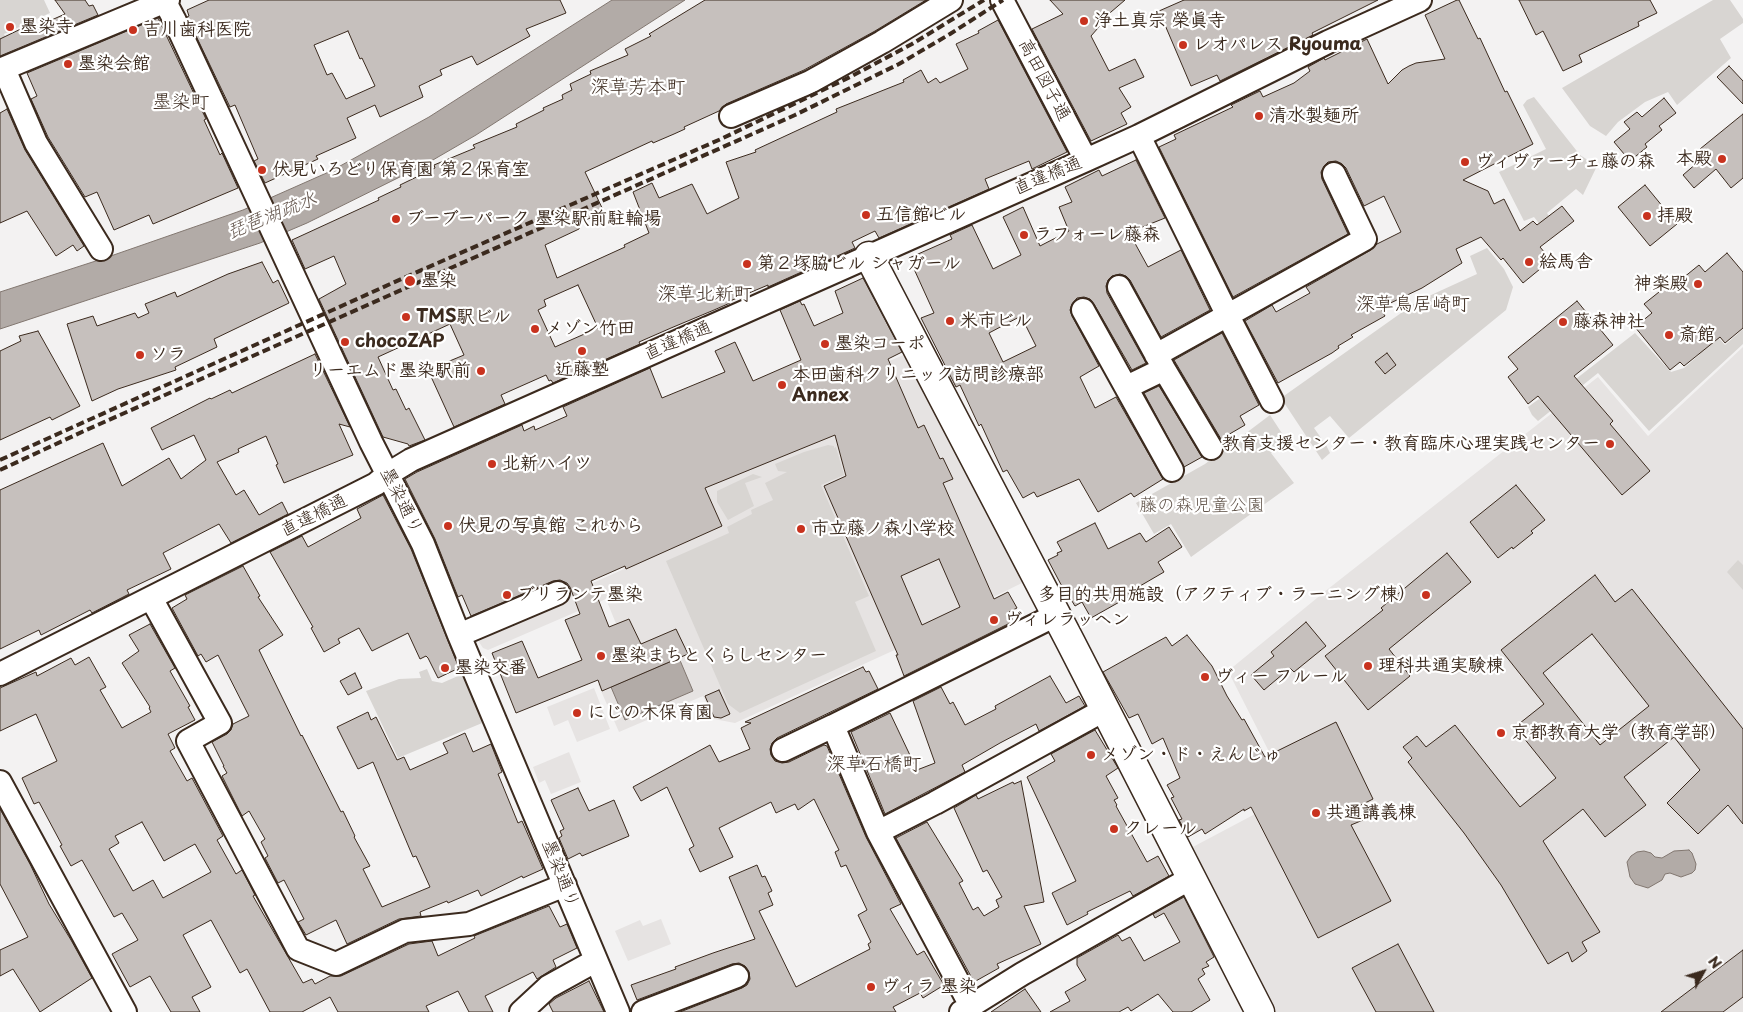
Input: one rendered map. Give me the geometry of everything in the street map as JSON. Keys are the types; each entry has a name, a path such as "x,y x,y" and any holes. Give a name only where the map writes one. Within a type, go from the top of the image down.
{"street":[{"path":"100,249 36,143 2,70 166,0"},
{"name":"墨染通り","path":"166,0 370,442 423,544 459,635 618,1012"},
{"path":"731,116 810,82 882,42 951,0"},
{"name":"高田図子通","path":"1002,0 1086,160"},
{"name":"直違橋通","path":"0,674 376,484 411,460 1139,136 1328,42 1420,0"},
{"path":"1139,136 1272,401"},
{"path":"1127,387 1228,316 1365,239 1334,174"},
{"path":"869,256 1260,1012"},
{"path":"1119,287 1160,362 1211,448"},
{"path":"1083,310 1172,470"},
{"path":"459,635 558,593"},
{"path":"151,598 220,723 188,741 298,949 336,964 405,931 469,924 565,885"},
{"path":"783,750 1056,615"},
{"path":"878,832 935,803 1104,710"},
{"path":"834,726 878,832 966,1009 1022,974 1191,878"},
{"path":"0,782 125,1012"},
{"path":"521,1012 548,987 595,960"},
{"path":"643,1012 737,976"}],"shaded area":[{"name":"京都教育大学（教育学部）","path":"1743,347 1743,1012 1275,1012 1189,849 1291,795 1228,671 1328,589 1598,377 1648,436"},
{"name":"市立藤ノ森小学校","path":"906,354 1024,582 969,609 947,626 735,723 714,719 703,696 619,732 598,684 634,668 606,599 488,650 483,648 475,636 624,569 588,488"},
{"name":"にじの木保育園","path":"594,688 610,729 577,742 568,720 554,726 547,707"},
{"name":"にじの木保育園","path":"569,752 581,782 551,794 545,780 539,783 533,767"},
{"path":"661,919 671,944 628,961 615,931 640,920 643,926"}],"green space":[{"name":"墨染寺","path":"0,0 44,0 50,13 4,34 14,57 0,63"},
{"path":"1713,0 1730,0 1743,19 1743,23 1720,39 1731,58 1677,105 1668,92 1645,102 1618,122 1606,136 1590,126 1562,88"},
{"path":"1534,97 1580,155 1597,166 1583,195 1576,189 1547,213 1553,223 1545,231 1534,217 1524,221 1499,172 1546,149 1523,105 1527,100"},
{"path":"1487,248 1504,269 1513,287 1506,310 1349,438 1330,416 1314,428 1330,453 1322,460 1281,398 1418,301 1477,274 1470,256"},
{"path":"1710,328 1725,345 1743,329 1743,344 1649,431 1598,373 1538,421 1528,407 1539,399 1545,403 1635,333 1671,372 1684,368 1699,355 1690,343"},
{"name":"藤の森児童公園","path":"1270,415 1287,441 1271,453 1294,483 1191,557 1171,524 1154,534 1136,503 1205,464"},
{"path":"828,445 836,447 844,475 821,485 869,596 855,602 876,651 740,713 728,704 666,561 729,533 727,527 752,514 751,510 773,500 765,483 787,472 778,471 775,464 804,452"},
{"path":"753,474 762,477 745,483 754,506 728,520 717,502 717,491"},
{"path":"1738,560 1743,565 1743,590 1727,572"},
{"path":"427,669 432,681 442,683 467,672 487,721 398,758 366,691 399,679 421,678 419,672"}],"water":[{"name":"琵琶湖疏水","path":"612,0 685,0 476,135 426,164 307,223 260,243 0,329 0,292 243,210 331,171 429,117"},
{"path":"679,658 693,691 625,720 611,687"},
{"path":"1689,850 1696,864 1695,870 1692,873 1681,877 1670,873 1665,874 1662,880 1648,888 1635,884 1630,877 1627,862 1637,852 1644,851 1651,853 1655,857 1662,858 1674,851"}],"building":[{"path":"55,0 85,0 89,6 93,5 98,15 0,56 0,39 27,26 29,30 65,14"},
{"path":"209,0 560,0 566,13 526,29 530,36 477,65 472,56 440,70 442,75 419,86 423,97 380,117 375,105 347,118 356,138 316,156 318,159 265,183 254,161 258,159 235,105 230,107 187,17 189,16 187,10","holes":["348,31 360,59 362,58 375,86 346,99 332,73 327,75 314,45"]},
{"path":"705,0 926,0 875,31 804,70 726,104 719,111 684,127 685,129 653,143 652,141 585,172 604,212 581,222 579,229 545,245 557,278 625,247 624,245 649,233 633,192 652,183 659,198 692,184 707,214 739,198 726,162 756,152 755,150 837,112 836,109 904,82 903,80 921,70 928,83 936,78 940,83 968,69 956,44 979,33 978,31 998,20 1067,152 1032,169 1029,161 985,179 989,189 879,238 875,231 852,242 855,248 768,287 768,285 730,301 730,303 639,342 640,344 553,383 551,380 549,381 546,375 501,395 505,404 454,427 428,370 464,355 450,324 378,357 393,390 396,389 406,410 409,408 425,440 409,446 408,444 383,437 319,299 346,284 334,256 305,269 292,240 379,200 378,198 401,187 400,185 435,168 434,165 475,148 473,145 517,127 516,124 563,99 562,95 572,90 570,84 591,74 590,71 628,55 625,49 651,36 649,34","holes":["578,285 598,328 555,347 538,310 546,306 544,300"]},
{"path":"1050,0 1125,0 1104,18 1105,20 1091,36 1109,71 1135,59 1144,77 1119,88 1131,107 1121,113 1127,124 1091,141 1032,29 1063,14"},
{"path":"1184,0 1378,0 1220,81 1217,75 1191,86 1159,11"},
{"path":"1459,0 1478,39 1480,38 1505,92 1507,91 1533,144 1463,180 1488,191 1494,204 1504,199 1520,231 1533,221 1537,225 1562,206 1574,221 1540,247 1551,260 1523,283 1503,258 1501,260 1481,237 1456,249 1462,263 1422,288 1380,308 1385,316 1351,335 1353,337 1338,346 1339,348 1332,353 1278,383 1245,321 1272,305 1276,312 1310,293 1306,287 1371,250 1377,244 1401,232 1384,196 1364,206 1346,168 1336,161 1328,162 1321,172 1322,179 1348,234 1233,297 1159,147 1176,139 1174,135 1233,107 1231,105 1260,91 1263,97 1294,83 1310,71 1308,67 1367,39 1388,84 1402,70 1409,66 1416,63 1445,59 1425,15"},
{"path":"1519,0 1650,0 1657,13 1638,22 1639,26 1579,55 1582,62 1563,71 1543,31 1536,35"},
{"path":"158,18 206,119 204,120 220,155 222,153 238,188 153,224 149,215 114,230 97,192 85,197 48,137 31,99 37,96 27,73"},
{"path":"1729,66 1743,81 1743,104 1717,77"},
{"path":"1664,98 1676,113 1659,126 1662,130 1645,144 1647,147 1630,161 1614,142 1630,129 1624,122 1637,112 1642,117"},
{"path":"7,109 25,150 84,246 77,251 73,245 56,256 27,211 0,223 0,113"},
{"name":"本殿","path":"1743,114 1743,178 1731,188 1716,169 1694,188 1683,175 1705,156 1700,149"},
{"path":"1136,160 1165,218 1130,232 1131,236 1148,267 1181,250 1210,310 1161,337 1130,280 1120,274 1112,276 1106,286 1107,293 1146,363 1132,370 1090,299 1084,297 1077,298 1072,304 1070,310 1072,316 1099,366 1080,377 1095,408 1116,397 1163,479 1134,497 1131,493 1098,512 1079,479 1037,497 1034,492 1023,498 1007,470 1003,472 981,424 979,426 960,385 956,387 921,318 934,313 909,258 952,239 950,235 972,225 993,269 1021,255 1003,217 1023,207 1040,246 1069,231 1059,207 1072,202 1065,187 1099,170 1102,176","holes":["1021,316 1036,346 1003,362 989,333"]},
{"name":"拝殿","path":"1645,185 1677,224 1650,246 1618,207"},
{"path":"1727,253 1743,272 1743,328 1725,343 1720,337 1684,366 1680,362 1670,370 1635,327 1652,313 1644,304 1664,288 1667,291 1699,265 1705,272"},
{"path":"262,262 273,283 278,280 289,303 214,339 217,347 175,367 176,370 118,389 92,401 67,324 93,316 97,326 135,313 138,318 149,313 145,304 175,292 177,297 228,274"},
{"path":"863,278 902,352 888,359 918,428 924,425 940,459 943,458 953,479 943,483 994,599 1008,592 1017,608 1009,612 1014,621 904,676 896,655 898,655 824,486 846,476 835,435 705,488 722,526 626,569 625,566 591,581 609,627 629,619 641,644 676,629 688,654 602,691 598,680 516,713 492,653 522,641 538,678 582,660 565,620 580,614 570,587 567,583 560,580 553,581 471,616 462,595 458,597 435,539 405,479 522,425 524,431 534,426 535,430 567,416 563,407 650,368 662,398 725,372 715,351 735,342 753,381 801,360 780,310 800,301 802,305 804,304 814,326 843,313 835,291","holes":["939,559 960,607 922,625 901,576"]},
{"path":"1577,301 1613,345 1574,376 1613,421 1610,424 1650,471 1622,495 1538,396 1528,404 1508,377 1518,369 1508,357"},
{"path":"38,331 80,406 52,420 50,417 0,440 0,351 21,341 19,336"},
{"path":"1222,333 1259,405 1240,416 1245,425 1221,439 1174,360"},
{"path":"1387,353 1396,365 1385,374 1375,362"},
{"path":"315,354 350,427 339,424 353,455 284,483 266,436 238,449 239,452 217,462 236,495 244,490 259,515 282,502 288,514 231,543 219,524 163,553 171,569 127,590 129,594 92,613 90,610 41,635 39,630 0,649 0,490 103,443 122,486 169,458 181,479 206,460 194,435 162,450 151,428 210,398 230,390 232,393"},
{"path":"1159,386 1202,457 1184,467 1144,393"},
{"path":"1516,485 1545,520 1531,531 1533,533 1498,558 1470,522"},
{"path":"383,495 411,549 459,668 438,678 428,658 426,656 420,659 408,633 372,651 359,628 338,639 340,643 324,652 311,628 313,627 270,552 302,536 308,547 361,518 357,509"},
{"path":"1095,523 1108,549 1140,533 1146,542 1169,527 1182,547 1158,562 1164,572 1128,593 1130,596 1091,618 1082,602 1075,606 1066,594 1048,560 1062,551 1057,542"},
{"path":"1447,553 1471,582 1389,649 1410,676 1368,710 1325,656 1383,610 1381,608"},
{"path":"243,566 260,596 258,597 283,635 259,650 301,736 341,812 343,811 354,837 370,866 363,869 382,907 430,887 416,856 413,857 373,762 358,769 337,727 368,712 371,720 376,717 397,760 404,757 410,770 448,753 443,743 465,733 473,752 491,744 502,772 498,774 518,823 522,821 543,869 523,878 522,876 481,896 478,890 448,903 447,901 420,912 421,916 399,919 347,944 336,920 306,935 298,922 304,919 284,880 278,883 265,858 268,856 261,842 265,839 249,811 242,816 222,776 227,773 212,742 227,734 233,724 249,716 218,655 206,662 201,654 198,656 172,608 187,599 185,595"},
{"path":"1595,575 1615,602 1632,589 1743,729 1743,824 1728,805 1698,834 1667,803 1700,770 1674,737 1624,777 1646,805 1605,837 1583,809 1543,841 1600,932 1582,942 1587,951 1572,962 1568,952 1548,964 1501,885 1464,833 1408,762 1412,758 1403,747 1417,736 1426,747 1455,725 1520,807 1556,778 1515,727 1544,704 1501,650","holes":["1592,634 1649,706 1600,745 1543,673"]},
{"path":"1306,622 1326,646 1294,672 1290,668 1264,690 1251,675 1274,656 1271,652"},
{"path":"150,624 175,668 170,671 190,706 188,707 195,720 168,734 175,748 170,751 187,781 192,778 223,836 217,840 236,874 242,870 255,895 253,896 303,983 312,979 315,984 330,976 341,976 409,944 432,941 438,956 475,938 474,936 549,906 560,927 567,924 577,948 553,960 556,967 537,979 533,972 485,996 493,1012 469,1012 458,991 426,1006 429,1012 338,1012 330,997 302,1012 270,1012 247,969 240,973 211,920 183,935 211,987 192,997 200,1012 171,1012 150,976 130,987 112,954 138,940 122,913 114,917 82,860 71,866 39,802 34,804 22,778 57,761 36,714 0,731 0,688 36,672 37,676 71,658 75,665 89,657 106,687 100,690 122,728 151,712 150,707 122,663 139,651 129,635","holes":["142,822 164,861 195,844 211,872 163,898 153,880 133,891 109,849 119,843 115,836"]},
{"path":"1187,635 1212,666 1227,696 1242,720 1244,719 1265,757 1336,722 1373,799 1357,807 1363,820 1351,825 1391,901 1318,938 1251,807 1244,811 1244,809 1205,834 1202,829 1188,837 1179,820 1182,819 1171,798 1174,797 1167,785 1180,778 1163,738 1152,744 1138,714 1129,718 1103,672 1166,637 1172,646"},
{"path":"863,667 866,672 869,671 878,689 777,738 772,743 771,755 775,761 789,762 824,745 827,746 866,837 901,904 890,909 917,955 924,951 944,985 923,998 920,993 893,1007 896,1012 680,1012 747,985 750,979 749,972 745,966 739,963 637,1000 631,985 676,969 675,967 755,939 729,877 757,865 762,877 765,876 772,891 768,893 773,905 759,911 796,987 870,949 868,944 871,942 858,915 867,910 846,865 841,867 835,852 839,850 814,799 798,810 795,804 776,813 771,802 719,828 733,857 700,872 689,849 694,846 667,787 641,801 633,787 710,745 719,762 750,749 741,728 751,723 745,722"},
{"path":"355,673 362,688 348,695 340,681"},
{"path":"1050,676 1066,703 1079,696 1085,706 1039,731 1036,724 1000,743 962,765 965,772 885,814 851,732 890,713 917,770 935,763 913,701 941,687 950,704 953,702 965,725 996,709 995,706"},
{"path":"719,690 730,714 721,718 714,717 705,696"},
{"path":"1095,730 1118,768 1106,776 1118,798 1114,800 1116,806 1147,862 1158,856 1169,876 1133,896 1130,891 1087,912 1088,914 1067,925 1052,893 1076,881 1027,777 1055,761 1051,754"},
{"path":"1021,781 1044,902 1024,906 1041,944 997,964 999,968 974,982 896,838 927,822 963,881 959,883 973,910 978,907 984,916 999,907 996,900 1002,897 987,870 983,872 954,808 976,795 978,799 1013,782 1014,784"},
{"path":"578,788 589,811 614,800 629,836 582,856 580,853 568,859 559,838 562,836 560,831 564,829 551,800"},
{"path":"0,809 49,904 92,978 40,1012 13,969 0,976 0,950 28,937 0,884"},
{"path":"1184,897 1214,957 1206,962 1209,966 1202,969 1205,974 1198,979 1210,1000 1191,1012 1173,1012 1158,994 1131,1011 1128,1007 1119,1012 1050,1012 1070,1001 1065,992 1086,980 1077,965 1077,958 1118,935 1122,941 1130,937 1144,961 1180,942 1164,913 1155,918 1153,914"},
{"path":"1398,944 1434,1012 1376,1012 1352,968"},
{"path":"1743,950 1743,997 1723,1012 1661,1012"},
{"path":"589,981 604,1012 553,1012 549,1004 556,998"},
{"path":"1025,989 1041,1012 991,1012"}],"railway":[{"path":"0,460 408,276 721,139 852,76 912,44 984,0"},
{"path":"0,470 795,115 899,64 1003,0"}],"place":[{"name":"浄土真宗 榮眞寺","path":"1084,21"},
{"name":"墨染寺","path":"10,27"},
{"name":"吉川歯科医院","path":"133,30"},
{"name":"レオパレス Ryouma","path":"1183,45"},
{"name":"墨染会館","path":"68,64"},
{"name":"清水製麺所","path":"1259,116"},
{"name":"本殿","path":"1722,159"},
{"name":"ヴィヴァーチェ藤の森","path":"1465,162"},
{"name":"伏見いろどり保育園 第２保育室","path":"262,170"},
{"name":"五信館ビル","path":"866,215"},
{"name":"拝殿","path":"1647,216"},
{"name":"ブーブーパーク 墨染駅前駐輪場","path":"396,219"},
{"name":"ラフォーレ藤森","path":"1024,235"},
{"name":"絵馬舎","path":"1529,262"},
{"name":"第２塚脇ビル シャガール","path":"747,264"},
{"name":"墨染","path":"410,281"},
{"name":"神楽殿","path":"1698,284"},
{"name":"TMS駅ビル","path":"406,317"},
{"name":"米市ビル","path":"950,321"},
{"name":"藤森神社","path":"1563,322"},
{"name":"メゾン竹田","path":"535,329"},
{"name":"斎館","path":"1669,335"},
{"name":"chocoZAP","path":"345,342"},
{"name":"墨染コーポ","path":"825,344"},
{"name":"近藤塾","path":"582,351"},
{"name":"ソラ","path":"140,355"},
{"name":"リーエムド墨染駅前","path":"481,371"},
{"name":"本田歯科クリニック訪問診療部 Annex","path":"782,385"},
{"name":"教育支援センター・教育臨床心理実践センター","path":"1610,444"},
{"name":"北新ハイツ","path":"492,464"},
{"name":"伏見の写真館 これから","path":"448,526"},
{"name":"市立藤ノ森小学校","path":"801,529"},
{"name":"ブリランテ墨染","path":"507,595"},
{"name":"多目的共用施設（アクティブ・ラーニング棟）","path":"1426,595"},
{"name":"ヴィレラッヘン","path":"994,620"},
{"name":"墨染まちとくらしセンター","path":"601,656"},
{"name":"理科共通実験棟","path":"1368,666"},
{"name":"墨染交番","path":"445,668"},
{"name":"ヴィー フルール","path":"1205,677"},
{"name":"にじの木保育園","path":"577,713"},
{"name":"京都教育大学（教育学部）","path":"1501,733"},
{"name":"メゾン・ド・えんじゅ","path":"1091,755"},
{"name":"共通講義棟","path":"1316,813"},
{"name":"クレール","path":"1114,829"},
{"name":"ヴィラ 墨染","path":"871,987"}],"district":[{"name":"深草芳本町","path":"638,88"},
{"name":"墨染町","path":"181,103"},
{"name":"深草北新町","path":"705,295"},
{"name":"深草鳥居崎町","path":"1413,305"},
{"name":"深草石橋町","path":"874,765"}]}
